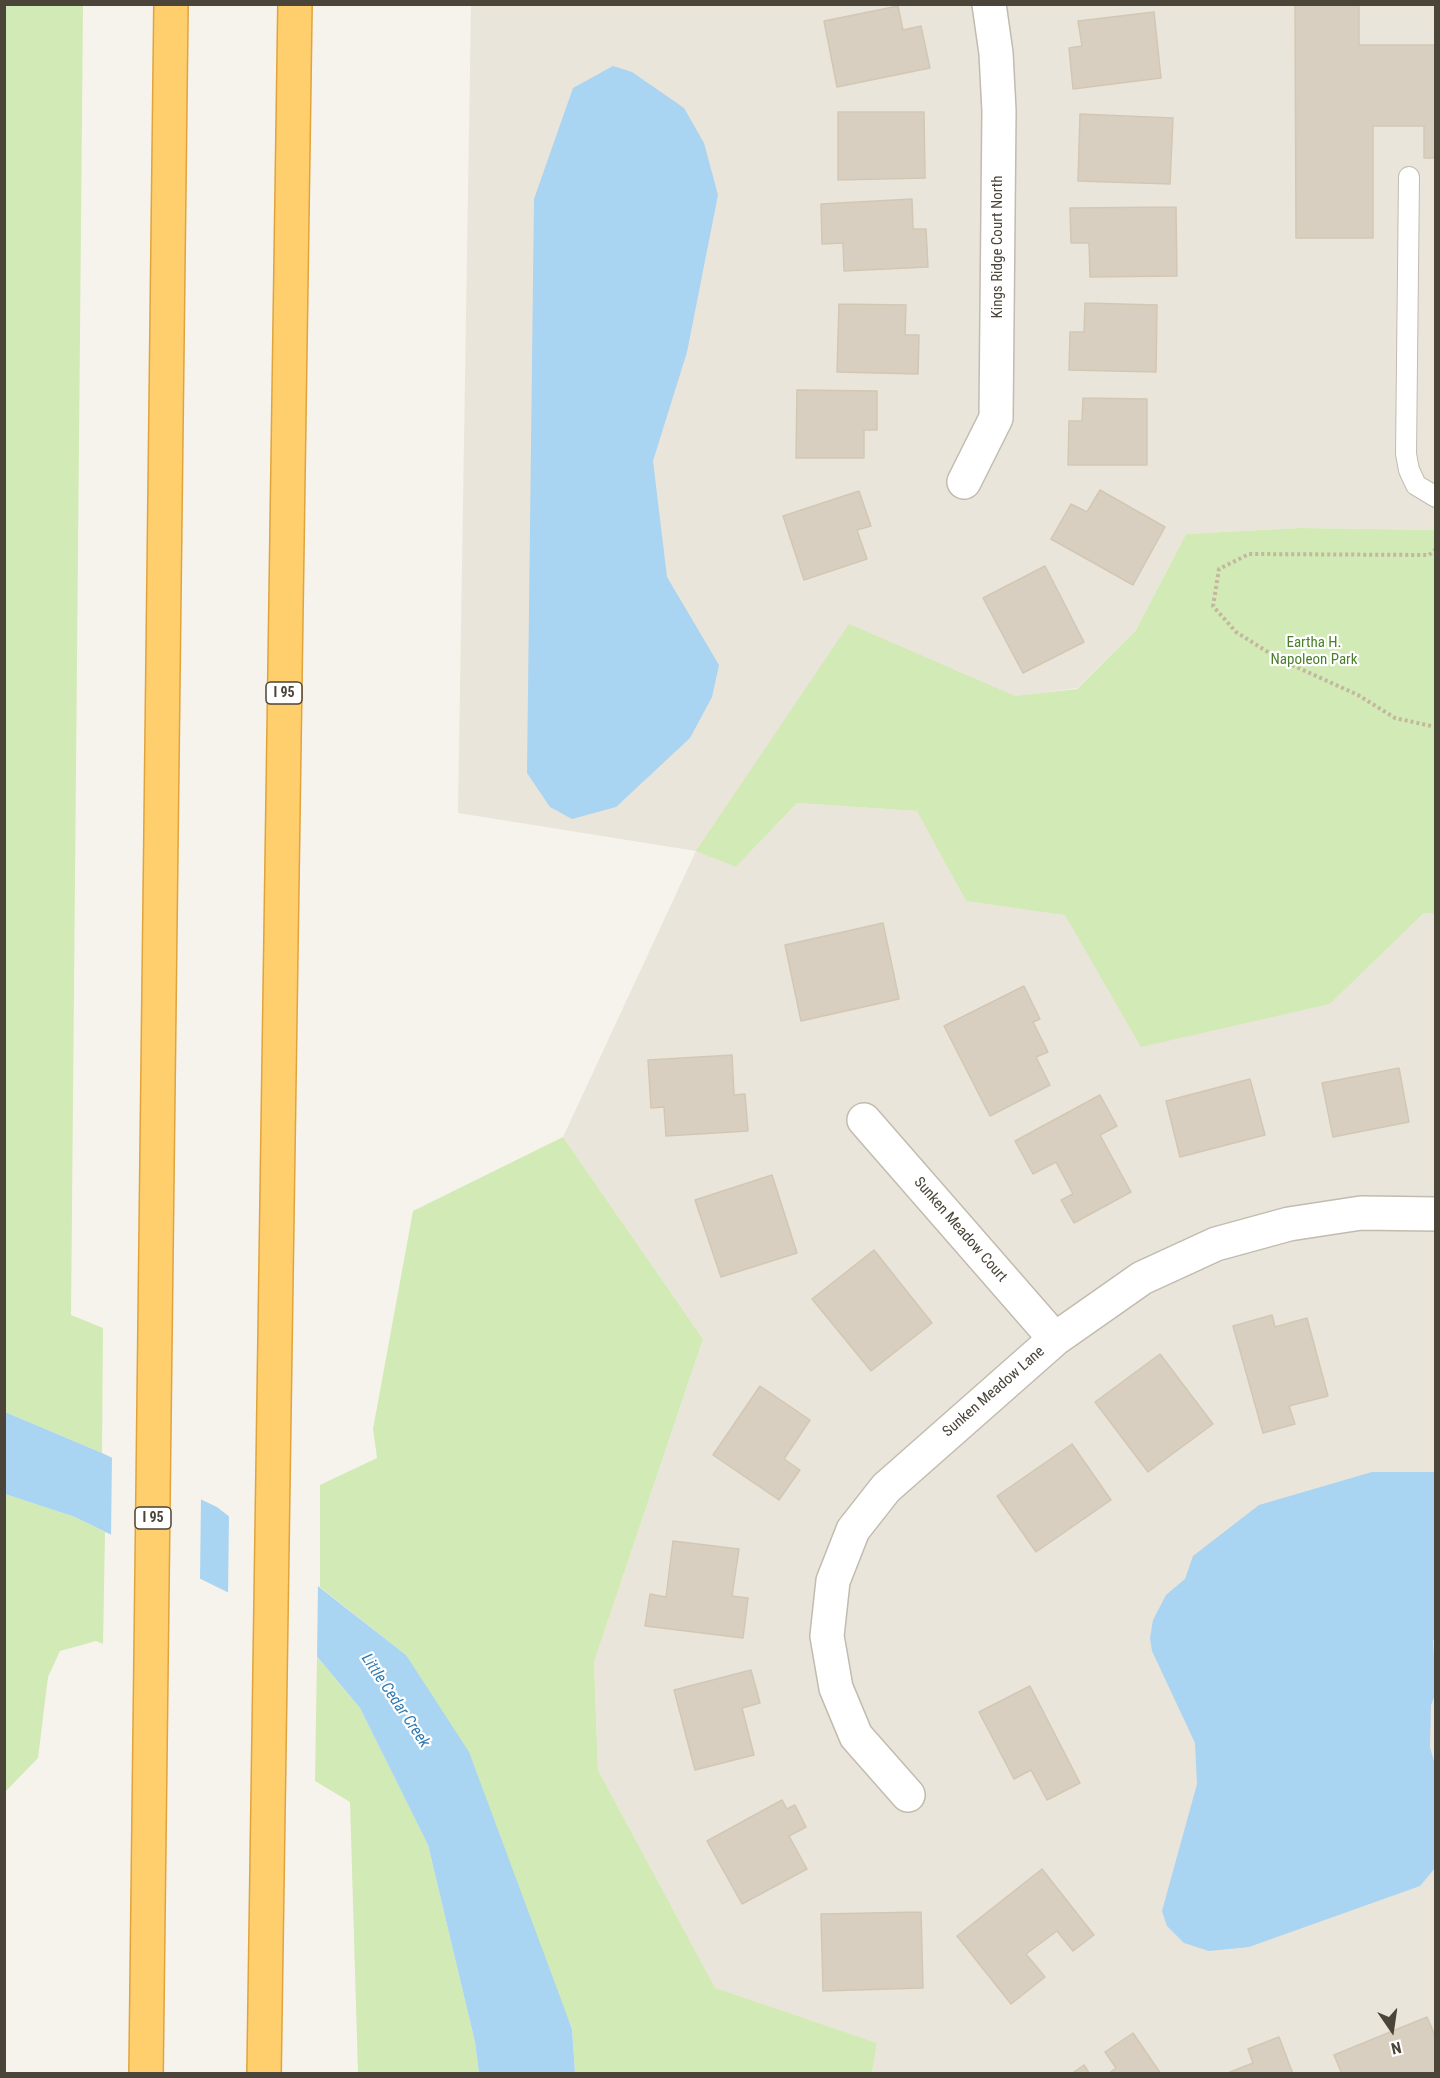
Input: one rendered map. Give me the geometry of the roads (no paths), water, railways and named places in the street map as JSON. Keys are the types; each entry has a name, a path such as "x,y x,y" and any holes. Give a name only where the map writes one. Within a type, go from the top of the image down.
{"highway":[{"name":"I 95","path":"146,2073 171,4"},
{"name":"I 95","path":"264,2073 295,4"}],"street":[{"name":"Kings Ridge Court North","path":"964,482 996,418 999,111 996,53 989,4"},
{"name":"Sunken Meadow Court","path":"864,1120 1055,1339"},
{"name":"Sunken Meadow Lane","path":"908,1795 856,1736 836,1688 827,1636 833,1581 853,1530 886,1488 1055,1339 1142,1278 1216,1244 1288,1224 1361,1214 1436,1214"}],"lane":[{"path":"1409,177 1406,453 1409,470 1416,485 1436,497"}],"water":[{"path":"613,66 632,72 684,108 704,143 718,195 687,352 653,461 667,577 719,665 712,697 690,738 616,807 572,819 550,807 527,773 534,199 573,88"},
{"name":"Little Cedar Creek","path":"5,1412 102,1453 217,1507 406,1655 469,1752 572,2029 575,2073 479,2073 475,2042 428,1845 360,1708 288,1622 75,1517 5,1494"},
{"path":"1372,1472 1435,1472 1436,1634 1433,1641 1436,1692 1431,1705 1430,1747 1436,1769 1435,1868 1420,1886 1249,1947 1209,1951 1184,1943 1167,1926 1162,1911 1197,1784 1195,1743 1152,1651 1150,1638 1153,1620 1166,1595 1185,1579 1193,1556 1259,1505"}],"park label":[{"name":"Eartha H. Napoleon Park","path":"1314,652"}]}
